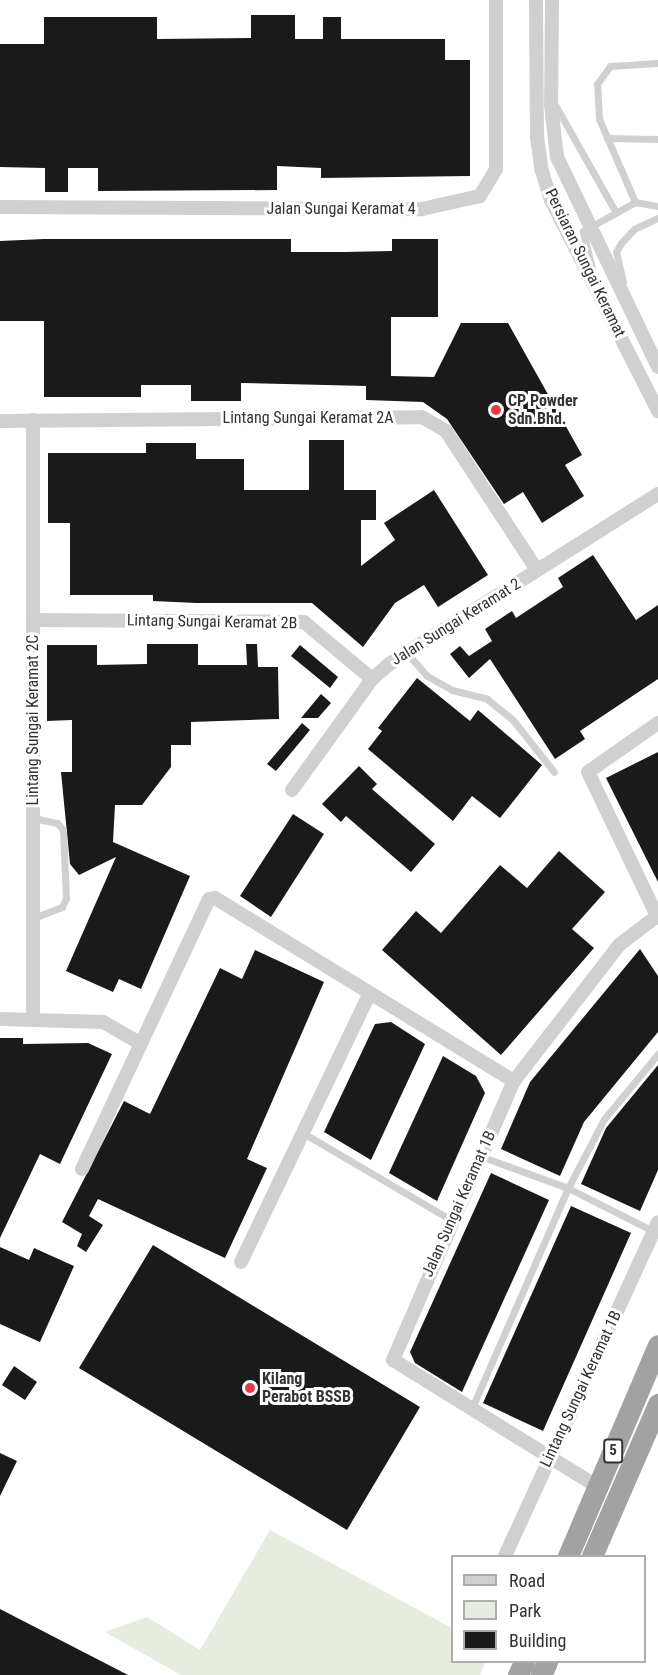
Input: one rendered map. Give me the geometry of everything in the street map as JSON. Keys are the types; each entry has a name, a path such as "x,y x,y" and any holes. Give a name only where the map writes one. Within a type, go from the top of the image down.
{"highway":[{"name":"5","path":"569,1555 658,1345"},
{"name":"5","path":"593,1555 658,1404"}],"street":[{"name":"Jalan Sungai Keramat 4","path":"0,207 422,209 480,196 496,169 496,0"},
{"name":"Persiaran Sungai Keramat","path":"536,0 537,137 542,171 551,200 658,411"},
{"name":"Persiaran Sungai Keramat","path":"552,0 551,99 557,157 658,367"},
{"name":"Lintang Sungai Keramat 2A","path":"0,421 422,417 446,431 537,570"},
{"name":"Lintang Sungai Keramat 2C","path":"33,420 33,1019"},
{"name":"Jalan Sungai Keramat 2","path":"292,790 372,679 407,653 658,494"},
{"name":"Lintang Sungai Keramat 2B","path":"33,620 304,622 372,679"},
{"path":"658,723 588,772 658,917"},
{"path":"82,1169 138,1042 209,899 215,898 514,1081"},
{"name":"Jalan Sungai Keramat 1B","path":"598,1487 393,1360 514,1081 619,945 658,917"},
{"path":"241,1262 370,993"},
{"path":"0,1019 103,1022 138,1042"},
{"name":"Lintang Sungai Keramat 1B","path":"506,1555 656,1227"}],"lane":[{"path":"635,202 607,138 596,105 603,72 623,63 658,63"},
{"path":"551,99 615,211"},
{"path":"607,138 658,139"},
{"path":"597,291 582,238 589,225 635,202 658,206"},
{"path":"637,323 616,252 627,234 658,218"},
{"path":"407,653 427,676 452,690 487,699 513,720 554,772"},
{"path":"33,818 57,824 63,830 66,898 62,907 33,918"},
{"path":"471,1410 568,1188 604,1119 658,1054"},
{"path":"303,1133 452,1220"},
{"path":"480,1156 568,1188 656,1227"}],"green space":[{"path":"270,1530 451,1627 451,1663 486,1663 480,1675 181,1675 105,1632 147,1617 200,1650"}],"building":[{"path":"251,15 295,15 295,39 323,39 323,17 341,17 341,39 445,39 445,60 470,60 470,176 321,178 321,168 277,166 277,190 98,191 98,168 68,168 68,192 45,192 45,168 0,167 0,44 44,44 44,17 157,17 157,39 251,38"},
{"path":"291,239 291,252 344,252 392,251 392,239 438,239 438,317 391,317 391,376 434,377 461,323 508,323 582,455 565,465 584,496 542,523 523,492 504,504 447,419 423,402 366,400 366,386 241,383 241,401 191,401 191,385 141,385 141,397 44,397 44,321 0,321 0,241"},
{"path":"309,440 344,440 344,490 376,490 376,520 361,520 361,566 395,540 384,523 434,490 488,575 438,607 424,585 395,603 363,647 312,603 196,603 153,601 153,595 70,595 70,523 48,523 48,453 146,453 146,443 196,443 196,459 244,459 244,490 309,490"},
{"path":"593,555 636,620 658,605 658,679 580,731 585,739 555,759 490,659 469,678 450,654 460,646 469,656 492,641 485,629 512,611 516,618 563,587 558,578"},
{"path":"147,644 198,644 198,665 247,665 246,644 257,644 258,667 278,667 279,719 191,722 191,745 171,745 171,767 142,805 115,805 113,842 190,876 141,989 119,979 113,992 66,971 116,857 79,875 70,864 61,772 72,772 72,720 47,721 47,645 97,645 97,665 147,664"},
{"path":"300,645 338,677 330,688 291,656"},
{"path":"417,678 470,721 478,710 542,765 500,818 472,796 453,821 368,749 382,731 378,728"},
{"path":"321,694 331,703 318,718 301,718"},
{"path":"302,723 310,730 276,771 267,764"},
{"path":"658,752 658,882 606,778"},
{"path":"359,766 377,784 372,789 435,844 411,872 346,816 341,822 322,804"},
{"path":"293,814 324,834 271,917 240,896"},
{"path":"559,851 605,892 572,929 594,948 501,1055 382,950 416,911 441,933 500,865 527,888"},
{"path":"640,949 658,976 658,1032 584,1122 560,1176 501,1149 530,1082"},
{"path":"255,950 324,982 247,1159 267,1168 225,1258 98,1199 89,1216 103,1225 86,1252 77,1246 82,1234 62,1222 124,1101 150,1114 220,968 242,979"},
{"path":"391,1022 425,1044 371,1160 324,1132 375,1024"},
{"path":"0,1038 23,1038 23,1044 88,1043 112,1054 60,1164 40,1154 0,1238"},
{"path":"443,1056 476,1076 485,1093 437,1201 389,1173"},
{"path":"658,1065 658,1170 640,1211 581,1184 606,1128"},
{"path":"491,1173 549,1200 462,1392 415,1363 410,1352"},
{"path":"571,1206 631,1233 543,1431 483,1403"},
{"name":"Kilang Perabot BSSB","path":"153,1245 420,1407 347,1530 79,1368"},
{"path":"0,1247 29,1260 34,1248 74,1266 40,1342 0,1324"},
{"path":"14,1366 37,1382 25,1400 2,1385"},
{"path":"0,1453 17,1461 0,1496"},
{"path":"0,1609 128,1675 0,1675"}],"place":[{"name":"CP Powder Sdn.Bhd.","path":"496,410"},
{"name":"Kilang Perabot BSSB","path":"250,1388"}]}
